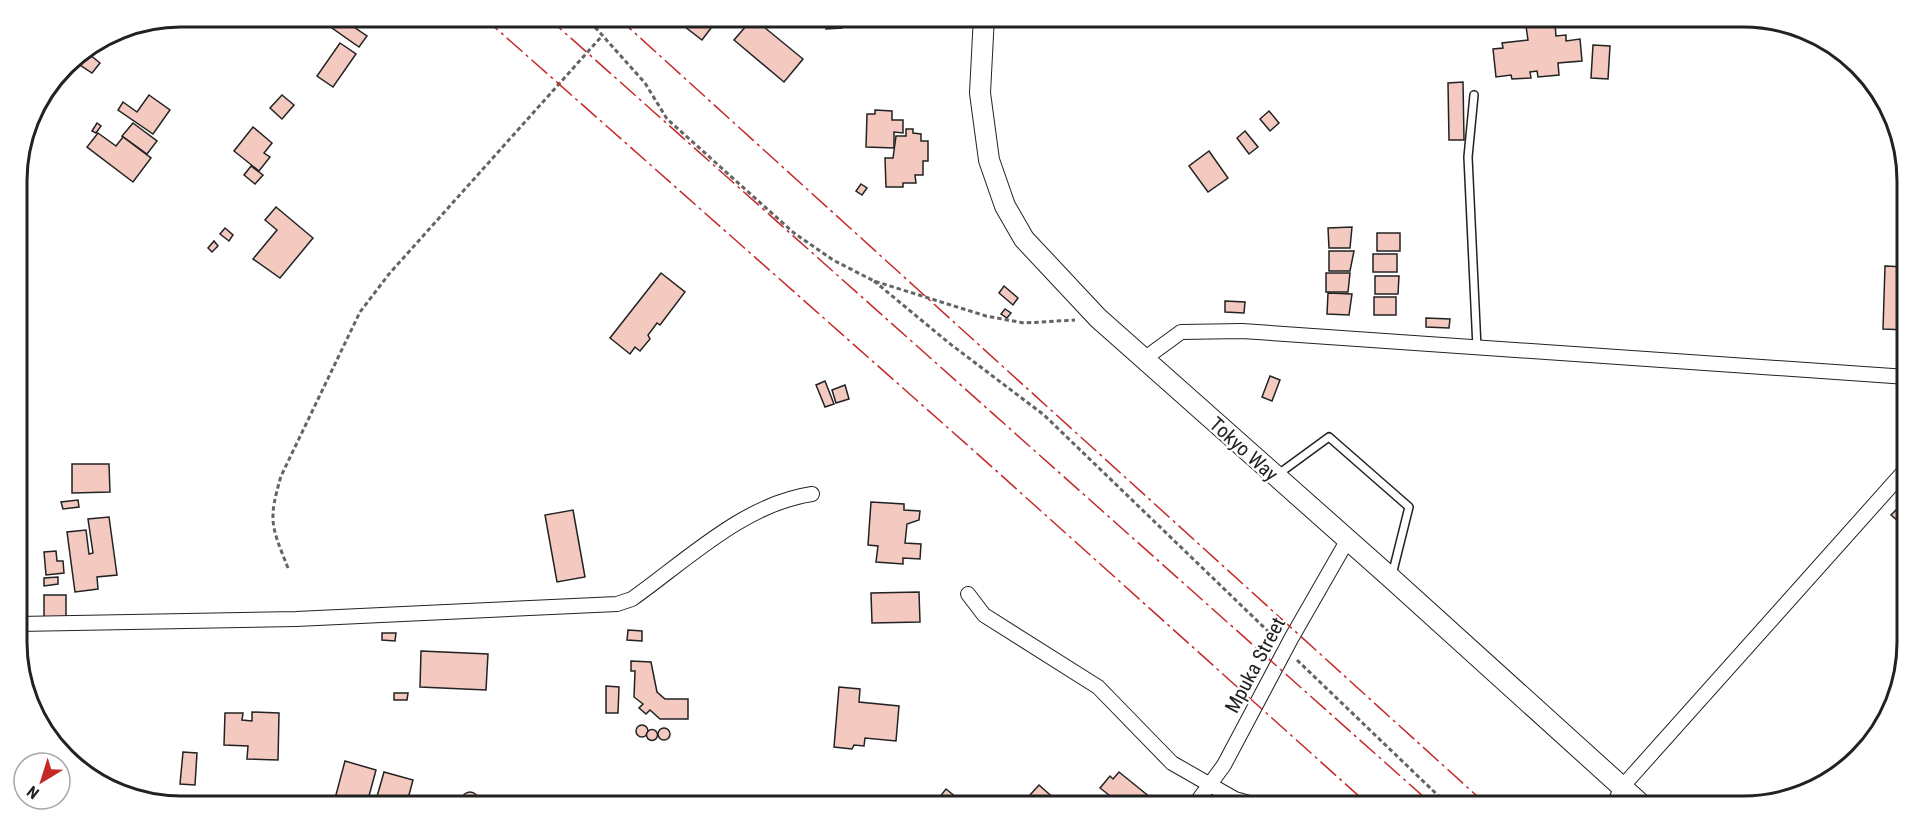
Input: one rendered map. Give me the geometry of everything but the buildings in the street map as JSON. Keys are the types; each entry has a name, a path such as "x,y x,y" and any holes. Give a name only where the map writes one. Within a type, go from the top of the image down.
{"street":[{"name":"Tokyo Way","path":"983,27 980,93 988,160 1005,206 1024,239 1098,318 1632,796"},
{"path":"1144,359 1171,338 1193,330 1242,331 1897,376"},
{"path":"1618,796 1622,787 1897,479"},
{"path":"27,624 296,618 617,604 632,599 742,518 792,497 812,494"},
{"name":"Mpuka Street","path":"1202,796 1211,784 1347,541"},
{"path":"968,594 984,615 1098,687 1125,712 1160,753 1180,768 1230,796"}],"lane":[{"path":"1474,95 1468,157 1477,348"},
{"path":"1275,476 1329,437 1409,507 1391,578"}],"path":[{"path":"593,27 645,83 667,119 794,233 833,260 874,281 986,316 1024,323 1098,318"},
{"path":"288,568 272,527 273,505 281,476 360,312 389,274 600,37"},
{"path":"874,281 949,343 1044,415 1439,796"}],"power":[{"path":"494,27 973,450 1359,796"},
{"path":"558,27 1423,796"},
{"path":"628,27 1477,796"}]}
